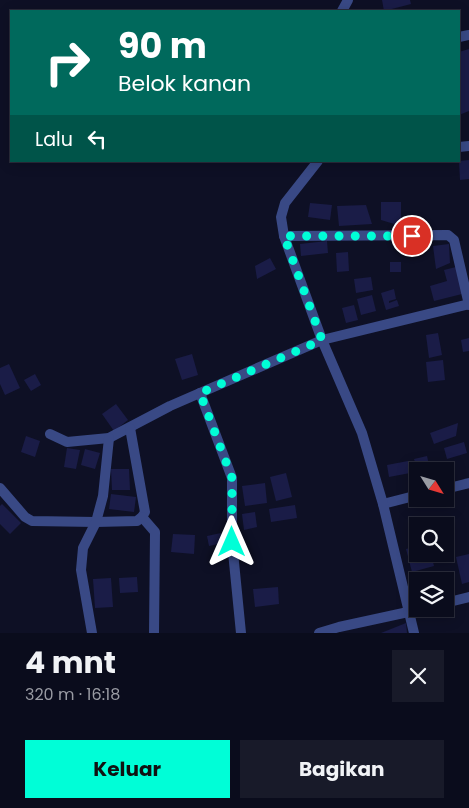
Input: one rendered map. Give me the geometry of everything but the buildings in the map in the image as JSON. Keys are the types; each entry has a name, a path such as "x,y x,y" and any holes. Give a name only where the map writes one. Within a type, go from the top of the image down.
{"street":[{"path":"317,162 285,203 281,217 284,236 322,340 362,433 383,504 409,612 319,633"},
{"path":"50,434 67,442 109,438 170,406 322,340 469,304 454,240 448,235 284,236"},
{"path":"200,393 232,478 232,542 241,633"},
{"path":"0,488 24,517 32,521 137,521 145,512 130,428"},
{"path":"92,633 81,570 83,548 96,522 103,496 109,438"},
{"path":"454,487 469,483"},
{"path":"383,504 409,498"},
{"path":"142,517 154,532 154,633"},
{"path":"454,601 469,597"},
{"path":"410,617 414,633"}],"route":[{"path":"232,542 232,478 200,393 322,340 284,236 412,236"}]}
